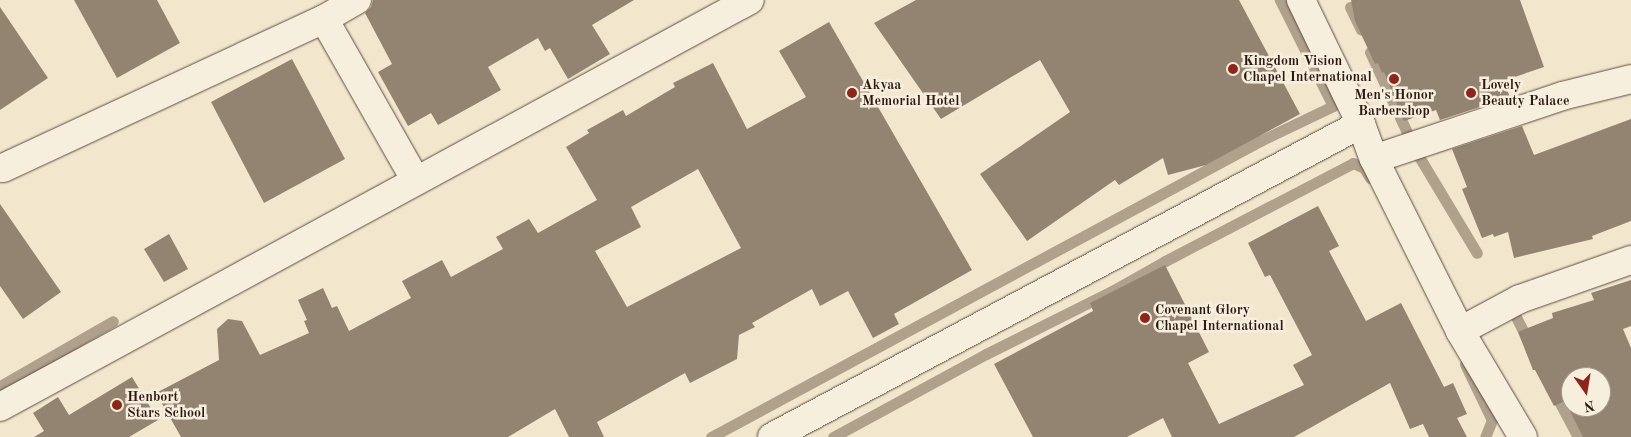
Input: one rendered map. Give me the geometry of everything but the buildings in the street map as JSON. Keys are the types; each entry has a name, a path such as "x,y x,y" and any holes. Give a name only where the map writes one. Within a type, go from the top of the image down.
{"street":[{"path":"3,168 324,19 357,0"},
{"path":"0,407 750,0"},
{"path":"1301,0 1361,124 1374,159 1460,331 1523,437"},
{"path":"324,19 416,181"},
{"path":"1374,159 1562,96 1631,79"},
{"path":"772,437 1361,124"},
{"path":"1460,331 1520,299 1631,260"}],"waterway":[{"path":"711,437 1260,141 1333,106 1280,0"},
{"path":"1350,7 1361,30"},
{"path":"1370,52 1415,150 1477,253"},
{"path":"833,437 986,354 1112,291 1165,261 1353,163 1364,168 1370,178"},
{"path":"1516,317 1529,342"},
{"path":"0,386 113,321"},
{"path":"1465,364 1492,420 1485,437"},
{"path":"1553,390 1578,437"}],"place":[{"name":"Kingdom Vision Chapel International","path":"1233,69"},
{"name":"Men's Honor Barbershop","path":"1394,79"},
{"name":"Akyaa Memorial Hotel","path":"852,93"},
{"name":"Lovely Beauty Palace","path":"1471,93"},
{"name":"Covenant Glory Chapel International","path":"1145,318"},
{"name":"Henbort Stars School","path":"117,405"}]}
